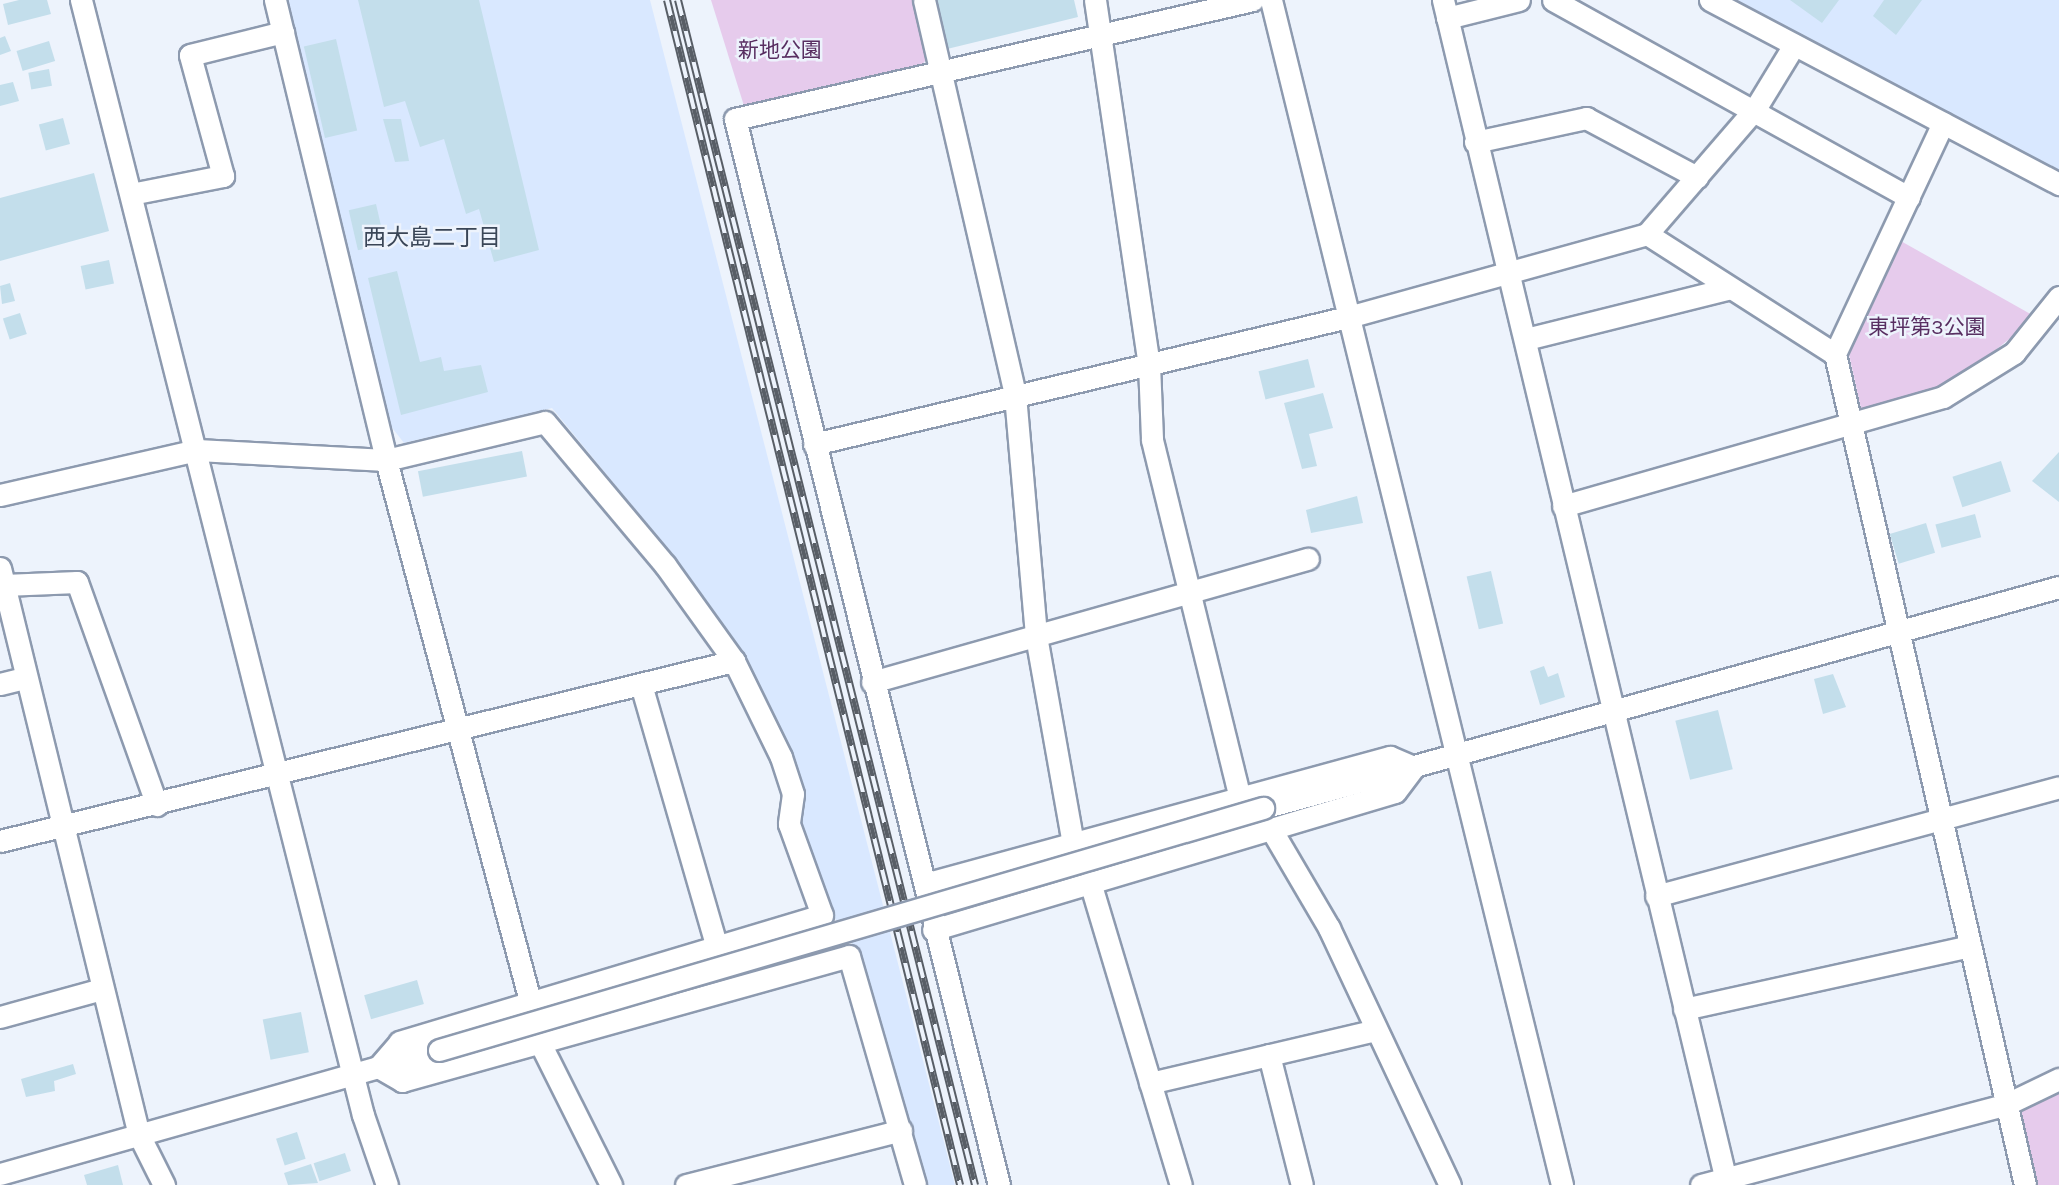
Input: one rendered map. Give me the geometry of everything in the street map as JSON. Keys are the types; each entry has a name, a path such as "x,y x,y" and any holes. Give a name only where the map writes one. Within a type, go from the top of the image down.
{"street":[{"path":"81,0 197,450 352,1073 387,1185"},
{"path":"275,0 386,460 530,1001"},
{"path":"925,0 1015,395 1036,636 1073,844"},
{"path":"1095,0 1104,34 1149,364 1152,440 1239,795"},
{"path":"999,1185 933,930 925,884 872,682 735,119 1252,0"},
{"path":"1271,0 1563,1185"},
{"path":"1519,0 1445,9 1475,142 1526,339 1610,708 1726,1182"},
{"path":"1553,0 1755,109 1909,197"},
{"path":"1710,0 2059,184"},
{"path":"131,194 223,176 190,55 282,32"},
{"path":"814,444 1348,317 1647,234 1755,109 1794,45"},
{"path":"1475,142 1586,118 1697,177"},
{"path":"1943,122 1835,354 1896,631 2025,1185"},
{"path":"1647,234 1835,354"},
{"path":"1526,339 1730,288"},
{"path":"1563,506 1943,397 2014,354 2059,297"},
{"path":"0,495 197,450 386,460 545,422 665,565 734,661 781,757 793,794 789,824 822,915 400,1042 378,1067"},
{"path":"872,682 1308,559"},
{"path":"157,805 77,582 2,576 24,678 64,827 139,1135 164,1185"},
{"path":"0,1174 352,1073 439,1051 1610,708 2059,587"},
{"path":"0,841 642,688 734,661"},
{"path":"0,684 24,678"},
{"path":"642,688 717,948"},
{"path":"925,884 1239,795 1390,757 1414,767"},
{"path":"933,930 1395,792 1414,767"},
{"path":"1656,896 1942,823 2059,787"},
{"path":"1271,829 1329,928 1450,1185"},
{"path":"1090,882 1181,1185"},
{"path":"1684,1009 1970,946"},
{"path":"378,1067 402,1081 849,956 915,1185"},
{"path":"0,1017 102,989"},
{"path":"1150,1083 1376,1030"},
{"path":"540,1042 611,1185"},
{"path":"1269,1055 1302,1185"},
{"path":"1701,1185 1726,1182 2007,1104 2059,1079"},
{"path":"686,1185 901,1130"}],"shaded area":[{"path":"282,0 650,0 955,1185 925,1185 857,951 824,902 796,822 804,797 762,696 653,531 552,408 404,443 390,425"},
{"path":"1727,0 2059,0 2059,172"}],"green space":[{"name":"新地公園","path":"711,0 917,0 928,57 919,69 745,109"},
{"name":"東坪第3公園","path":"1899,240 2036,317 1954,384 1862,413 1848,350"},
{"path":"2059,1091 2059,1185 2033,1185 2018,1110"}],"building":[{"path":"19,0 47,0 51,14 8,25 3,4"},
{"path":"358,0 479,0 539,250 494,262 479,209 466,214 444,139 420,147 405,101 384,107"},
{"path":"935,0 1074,0 1078,17 947,49"},
{"path":"1790,0 1839,0 1822,23"},
{"path":"1884,0 1922,0 1896,35 1873,16"},
{"path":"5,36 11,51 0,55 0,38"},
{"path":"336,39 357,131 325,138 304,46"},
{"path":"49,41 55,61 23,71 16,51"},
{"path":"49,69 52,86 31,89 28,73"},
{"path":"13,82 19,101 0,106 0,85"},
{"path":"63,118 70,144 46,151 39,124"},
{"path":"383,119 401,119 409,161 395,162"},
{"path":"94,173 109,231 0,261 0,198"},
{"path":"376,204 385,244 358,250 349,210"},
{"path":"109,260 114,283 86,290 81,266"},
{"path":"397,271 420,362 441,357 444,371 481,365 488,392 401,415 368,278"},
{"path":"10,283 15,301 2,304 0,286"},
{"path":"20,313 27,334 10,339 3,319"},
{"path":"1308,359 1315,387 1266,399 1259,371"},
{"path":"1323,393 1333,428 1309,434 1317,466 1302,469 1284,403"},
{"path":"522,451 527,477 423,497 418,471"},
{"path":"2059,452 2059,502 2032,481"},
{"path":"2001,461 2011,491 1962,507 1952,477"},
{"path":"1357,496 1363,523 1311,533 1306,510"},
{"path":"1975,514 1981,537 1942,548 1935,525"},
{"path":"1926,523 1935,553 1899,564 1890,534"},
{"path":"1491,571 1503,624 1479,629 1467,577"},
{"path":"1544,666 1548,677 1558,673 1565,697 1540,705 1530,671"},
{"path":"1833,674 1846,707 1823,714 1814,679"},
{"path":"1718,710 1733,769 1690,780 1675,721"},
{"path":"417,980 424,1004 371,1019 364,995"},
{"path":"301,1012 309,1052 271,1060 263,1019"},
{"path":"73,1064 76,1074 54,1081 55,1091 26,1097 21,1079"},
{"path":"297,1132 306,1159 285,1165 276,1139"},
{"path":"345,1153 351,1171 319,1181 314,1163"},
{"path":"311,1164 318,1183 288,1185 284,1173"},
{"path":"118,1165 123,1185 87,1185 84,1175"}],"railway":[{"path":"667,0 960,1185"},
{"path":"678,0 975,1185"}],"district":[{"name":"西大島二丁目","path":"432,238"}]}
